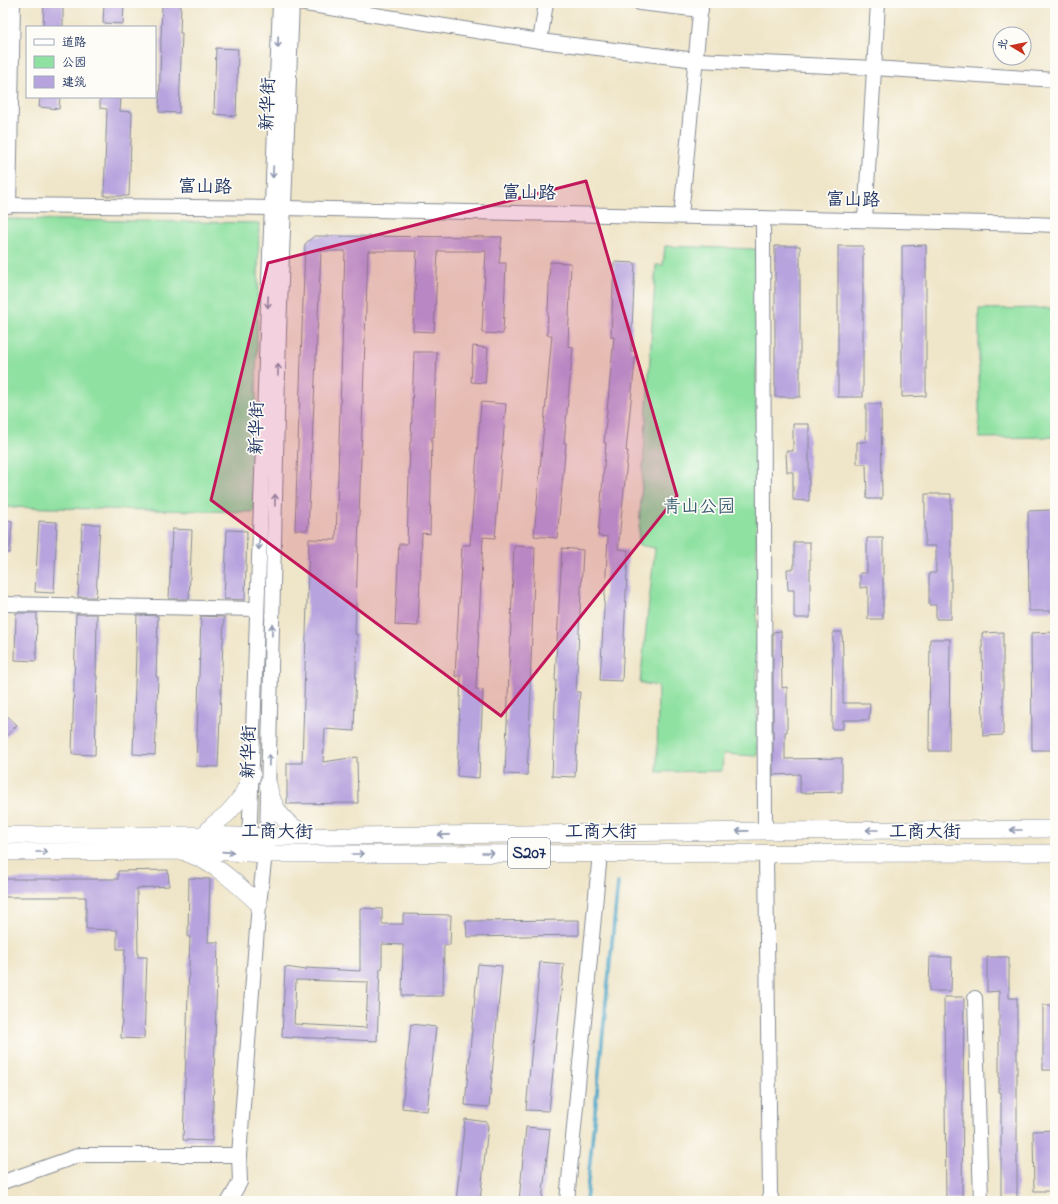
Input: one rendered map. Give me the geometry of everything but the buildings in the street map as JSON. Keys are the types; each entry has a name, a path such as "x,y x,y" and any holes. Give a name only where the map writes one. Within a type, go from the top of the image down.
{"main road":[{"path":"204,835 235,805 242,796 252,775"},
{"path":"268,784 272,801 280,816 301,832 318,836"},
{"name":"工商大街","path":"3,835 204,835 267,837 1055,829"},
{"path":"181,851 208,863 221,871 259,904"},
{"name":"工商大街","path":"3,852 211,851 257,854 766,854 1055,852"}],"street":[{"path":"6,206 13,3"},
{"name":"新华街","path":"257,854 267,837 279,331 278,208 280,3"},
{"name":"新华街","path":"257,854 249,836 257,608 278,208 292,3"},
{"path":"299,3 540,41 696,60 874,68 1055,80"},
{"path":"540,41 546,3"},
{"path":"640,3 701,7 681,216"},
{"path":"865,220 878,3"},
{"name":"富山路","path":"6,206 278,208 1055,225"},
{"path":"763,218 764,831"},
{"path":"3,604 257,608"},
{"path":"567,1201 600,853"},
{"path":"229,1201 240,1182 239,1155 259,904 257,854"},
{"path":"766,854 770,1194 772,1201"},
{"path":"975,998 981,1201"},
{"path":"3,1182 80,1155 239,1155"}],"highlighted area":[{"path":"586,181 677,496 501,716 211,500 268,263"}],"green space":[{"path":"3,219 259,223 254,512 3,507"},
{"name":"青山公园","path":"665,246 756,249 757,756 723,754 722,771 657,772 658,686 640,683 655,548 638,545 656,265 663,265"},
{"path":"1055,308 1055,437 979,438 979,309"}],"waterway":[{"path":"586,1201 618,883"}]}
